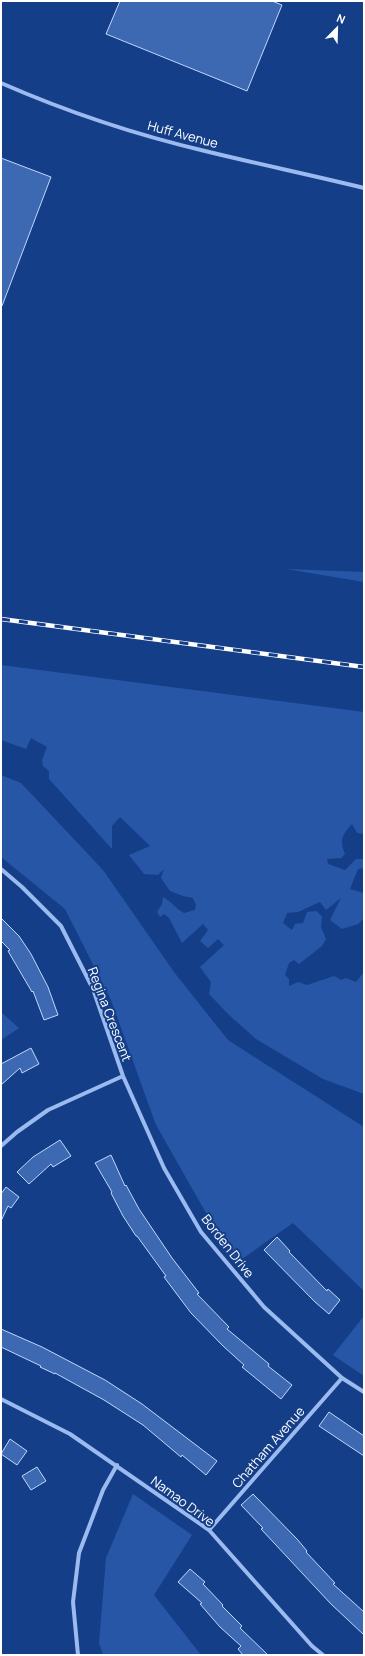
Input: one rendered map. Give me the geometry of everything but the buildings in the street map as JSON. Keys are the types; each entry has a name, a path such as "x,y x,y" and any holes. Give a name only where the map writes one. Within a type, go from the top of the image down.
{"street":[{"name":"Huff Avenue","path":"1,83 116,126 155,138 204,151 364,188"},
{"name":"Regina Crescent","path":"1,869 22,887 61,926 93,990 123,1076"},
{"path":"1,1146 17,1132 48,1110 123,1076"},
{"name":"Borden Drive","path":"123,1076 164,1168 201,1232 264,1307 342,1378 364,1392"},
{"name":"Chatham Avenue","path":"209,1530 342,1378"},
{"name":"Namao Drive","path":"1,1399 70,1434 117,1465 209,1530 312,1646 323,1655"},
{"path":"78,1655 73,1602 79,1553 103,1490 117,1465"}],"shaded area":[{"path":"286,569 364,572 364,582"},
{"path":"1,665 364,712 364,834 357,833 352,824 342,838 342,845 345,854 341,858 327,859 328,864 345,870 356,859 364,859 364,868 358,869 350,889 364,893 364,918 358,924 342,929 330,920 341,898 326,910 320,902 298,912 287,913 283,923 292,930 295,924 303,923 307,912 316,911 322,916 321,927 326,939 322,946 299,964 294,960 289,963 285,975 289,979 289,986 298,982 307,985 334,976 341,980 346,978 356,982 364,972 364,1094 323,1079 256,1039 228,1014 209,994 211,982 200,967 224,945 218,939 208,948 200,941 208,930 203,924 182,943 169,918 164,914 160,917 157,912 162,904 163,897 184,913 195,910 196,905 193,898 170,891 161,878 164,869 158,875 144,874 129,855 150,846 120,817 112,826 112,849 49,779 49,771 43,766 42,760 47,747 31,738 26,749 1,740"},
{"path":"1,775 21,783 103,870 174,972 228,1040 364,1127 364,1291 293,1223 235,1264 156,1125 111,1000 65,909 1,857"},
{"path":"1,1012 19,1028 1,1040"},
{"path":"364,1316 364,1376 333,1355"},
{"path":"133,1494 192,1535 154,1595 201,1655 103,1655 99,1643 106,1558"}],"railway":[{"path":"1,619 364,667"}]}
